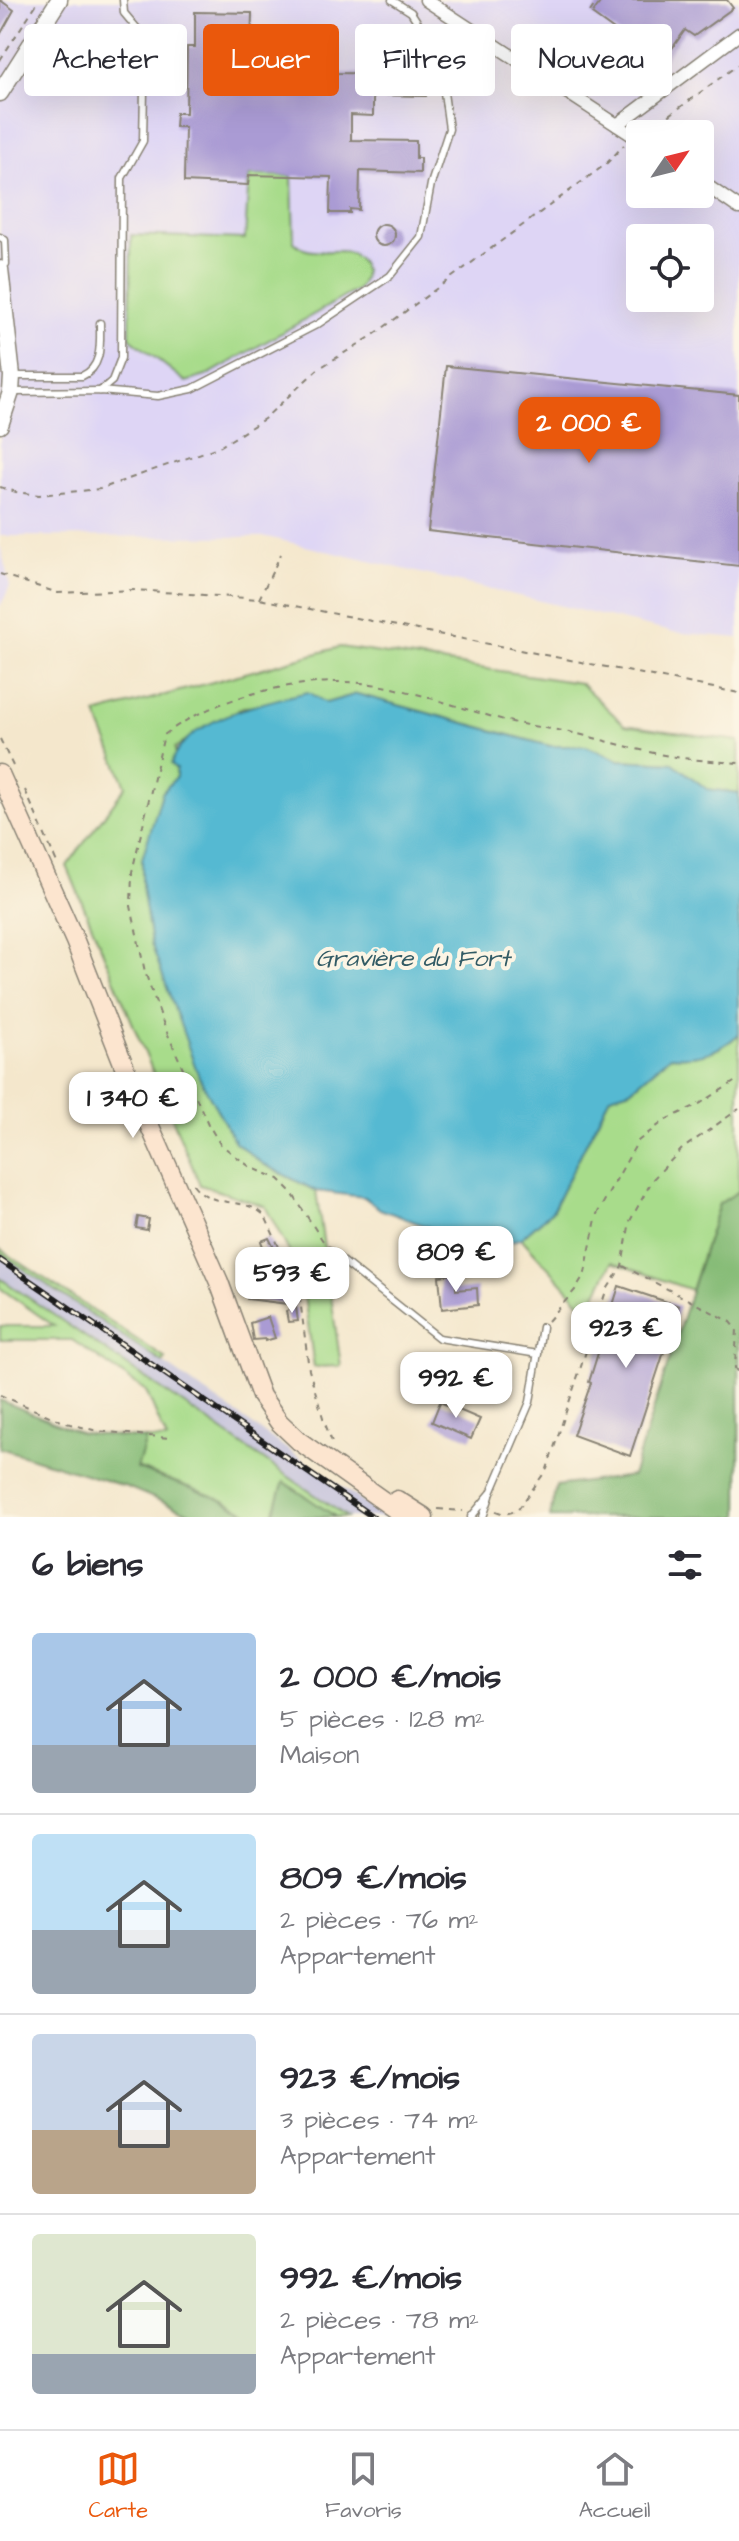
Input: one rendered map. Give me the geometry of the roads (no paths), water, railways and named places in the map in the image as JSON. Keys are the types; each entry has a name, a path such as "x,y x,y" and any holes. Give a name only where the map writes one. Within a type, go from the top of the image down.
{"main road":[{"path":"9,776 132,1086 219,1282 255,1383 279,1422 429,1513"},
{"path":"330,1454 406,1517"}],"street":[{"path":"0,93 59,0"},
{"path":"426,0 626,131"},
{"path":"617,125 739,34"},
{"path":"714,191 739,208"},
{"path":"0,269 11,384 0,425"}],"lane":[{"path":"100,391 112,381 121,358 122,178 143,141 145,38 124,13 123,0"},
{"path":"11,384 158,396 192,389 318,324 390,276 421,237 431,184 449,129 439,56 411,12 392,0"},
{"path":"0,237 5,240 6,264 0,269"},
{"path":"11,384 89,373 100,354 100,323"},
{"path":"329,1250 439,1338 538,1354"},
{"path":"483,1517 530,1402 542,1327"},
{"path":"470,1515 491,1493"}],"water":[{"name":"Gravière du Fort","path":"308,692 326,703 357,694 550,746 586,746 619,760 673,763 707,789 739,793 739,1034 707,1053 670,1056 630,1090 610,1096 552,1211 521,1238 490,1250 380,1209 364,1197 316,1191 263,1164 235,1142 199,1077 151,943 142,887 142,859 162,793 176,777 176,769 171,764 179,748 192,735 229,714"}],"railway":[{"path":"0,1260 373,1517"}]}
